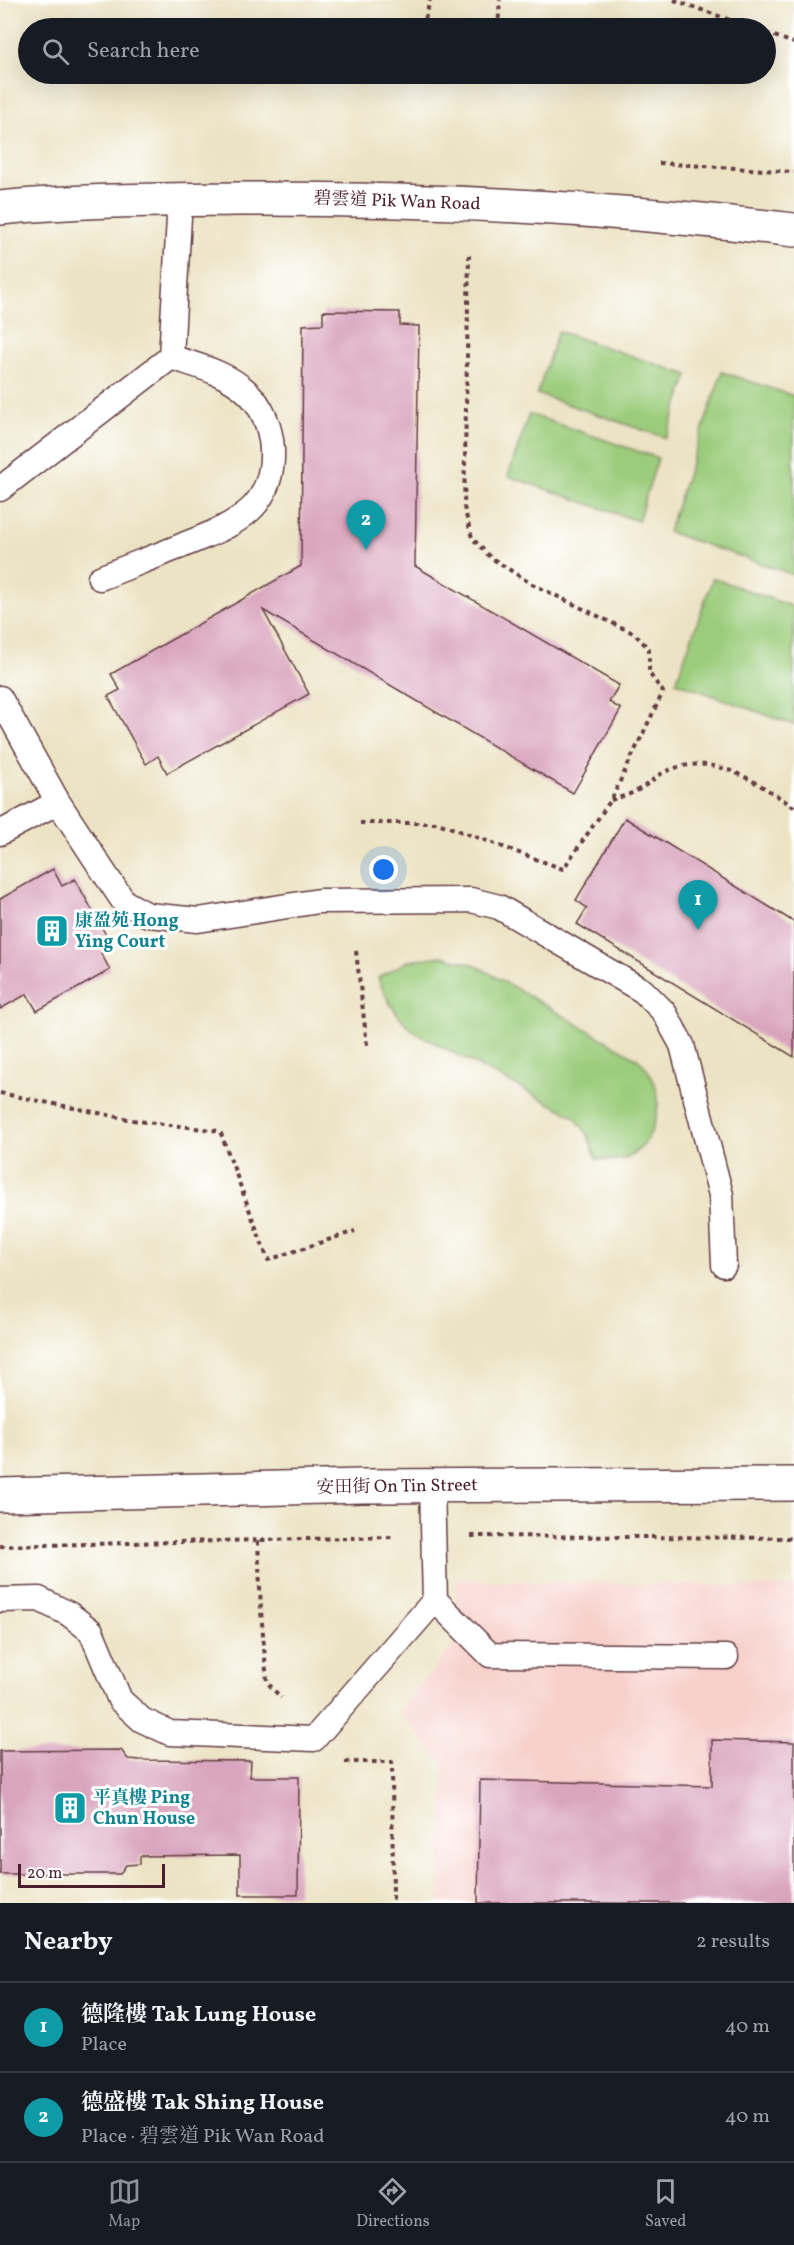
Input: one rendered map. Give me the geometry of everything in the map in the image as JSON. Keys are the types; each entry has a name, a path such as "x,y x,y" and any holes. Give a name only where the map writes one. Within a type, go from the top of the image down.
{"main road":[{"name":"碧雲道 Pik Wan Road","path":"0,208 50,203 342,199 719,221 794,230"},
{"name":"安田街 On Tin Street","path":"0,1495 432,1486 794,1484"}],"lane":[{"path":"0,489 171,357 180,200"},
{"path":"100,578 224,529 251,509 268,482 273,450 266,418 247,391 220,374 171,357"},
{"path":"0,698 58,802 124,902 148,915 198,920 319,901 471,900 499,907 643,991 664,1012 682,1045 721,1195 724,1265"},
{"path":"0,832 58,802"},
{"path":"0,1600 39,1599 69,1614 91,1631 120,1700 142,1719 170,1733 314,1739 435,1600 432,1486"},
{"path":"435,1600 490,1655 726,1657"}],"path":[{"path":"426,18 430,0"},
{"path":"499,18 500,0"},
{"path":"674,0 725,18"},
{"path":"776,37 794,44"},
{"path":"659,163 794,172"},
{"path":"360,822 438,823 563,869 610,800 663,692 649,673 649,649 634,634 530,583 490,557 472,538 464,507 469,255"},
{"path":"610,800 638,791 662,774 684,766 708,765 732,770 794,807"},
{"path":"356,951 367,1045"},
{"path":"0,1093 138,1121 220,1131 268,1260 355,1231"},
{"path":"0,1546 433,1536 794,1538"},
{"path":"258,1541 261,1611"}],"shaded area":[{"path":"456,1580 794,1587 794,1903 440,1903 444,1764 398,1712 455,1644"}],"green space":[{"path":"558,331 688,375 666,438 537,394"},
{"path":"722,372 794,396 794,575 668,532"},
{"path":"529,414 658,458 638,521 508,476"},
{"path":"713,578 794,607 794,725 676,682"},
{"path":"442,956 475,965 638,1059 653,1079 658,1101 655,1122 640,1148 624,1158 596,1159 588,1135 574,1116 414,1032 392,1007 378,978 408,961"}],"building":[{"path":"323,311 400,312 400,325 419,326 415,566 619,685 609,702 621,709 573,793 263,610 309,694 167,773 158,756 146,764 108,696 120,690 111,674 301,566 303,325 323,324"},
{"path":"625,818 794,922 794,1057 577,924 587,908 576,900"},
{"name":"康盈苑 Hong Ying Court","path":"53,869 62,886 75,879 112,946 101,953 110,970 37,1011 27,994 0,1009 0,899"},
{"path":"712,1740 794,1742 794,1903 478,1903 480,1780 712,1786"},
{"path":"121,1750 128,1759 139,1760 251,1761 250,1777 299,1777 298,1895 240,1895 240,1855 140,1856 140,1864 126,1865 120,1874 0,1874 0,1751"}],"place":[{"name":"德盛樓 Tak Shing House","path":"366,550"},
{"name":"德隆樓 Tak Lung House","path":"698,930"},
{"name":"康盈苑 Hong Ying Court","path":"52,931"},
{"name":"平真樓 Ping Chun House","path":"70,1808"}]}
